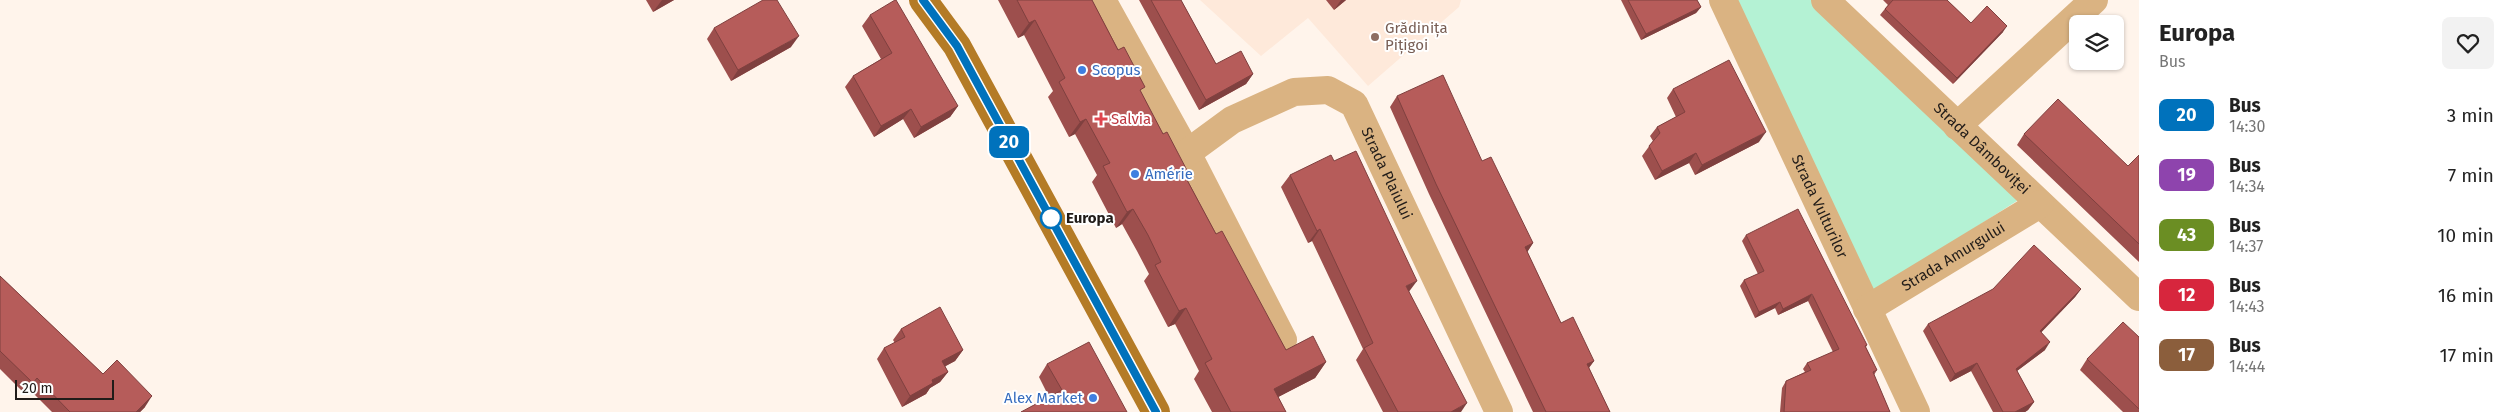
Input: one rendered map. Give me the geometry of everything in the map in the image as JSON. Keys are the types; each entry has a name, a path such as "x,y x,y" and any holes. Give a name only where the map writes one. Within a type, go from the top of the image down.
{"main road":[{"path":"924,0 957,46 1156,412"},
{"path":"949,0 957,46"}],"street":[{"path":"1102,0 1187,153 1283,340"},
{"name":"Strada Vulturilor","path":"1723,0 1916,412"},
{"name":"Strada Dâmboviței","path":"1825,0 2139,297"},
{"path":"1957,126 2094,0"},
{"name":"Strada Plaiului","path":"1187,153 1232,120 1294,92 1328,90 1354,104 1499,412"},
{"name":"Strada Amurgului","path":"1867,309 2040,204"}],"shaded area":[{"name":"Grădinița Pițigoi","path":"1200,0 1461,0 1459,7 1368,86 1308,18 1261,56"}],"green space":[{"path":"1737,0 1813,0 2020,199 1874,292"}],"building":[{"path":"763,0 777,0 799,36 738,70 714,28"},
{"path":"895,0 958,106 921,127 911,109 881,126 853,76 892,53 870,15"},
{"path":"1017,0 1092,0 1118,50 1124,47 1145,87 1140,90 1163,134 1167,132 1191,178 1187,180 1216,234 1222,231 1286,350 1313,336 1326,362 1274,389 1286,412 1231,412 1205,363 1212,359 1186,308 1179,311 1155,265 1161,262 1148,235 1133,209 1127,212 1103,166 1110,163 1086,119 1080,122 1059,82 1065,78 1035,20 1029,23"},
{"path":"1151,0 1181,0 1216,64 1241,51 1253,74 1206,100"},
{"path":"1628,0 1697,0 1701,7 1646,34"},
{"path":"1893,0 1947,0 1971,23 1987,6 2007,26 1957,78 1885,9"},
{"path":"1729,60 1766,132 1702,165 1696,153 1662,171 1649,146 1660,133 1657,127 1685,112 1673,89"},
{"path":"1443,75 1482,161 1491,157 1533,243 1525,247 1561,323 1573,317 1594,361 1587,364 1610,412 1546,412 1436,184 1397,96"},
{"path":"2058,99 2128,166 2139,155 2139,244 2024,134"},
{"path":"1356,151 1417,281 1406,286 1467,403 1451,412 1398,412 1364,348 1373,343 1320,229 1317,231 1290,175 1331,155 1334,161"},
{"path":"1798,209 1867,345 1865,346 1877,370 1873,372 1890,412 1784,412 1786,381 1811,370 1807,363 1839,349 1812,294 1783,309 1780,302 1759,312 1744,280 1764,271 1746,235"},
{"path":"2034,245 2081,289 2040,331 2050,342 2016,369 2034,402 2015,412 2003,412 1977,363 1955,374 1928,324 1993,289"},
{"path":"0,276 103,374 117,360 152,396 136,412 70,412 37,378 33,383 0,351"},
{"path":"940,307 963,350 942,361 948,372 932,380 933,383 910,396 884,348 905,337 901,329"},
{"path":"2123,322 2139,337 2139,409 2087,359"},
{"path":"1089,342 1127,412 1021,412 1062,390 1047,364"}],"bus line":[{"name":"20","path":"923,0 957,46 1156,412"}],"place":[{"name":"Grădinița Pițigoi","path":"1375,37"},
{"name":"Scopus","path":"1082,70"},
{"name":"Salvia","path":"1101,119"},
{"name":"Amérie","path":"1135,174"},
{"name":"Europa","path":"1051,218"},
{"name":"Alex Market","path":"1093,398"}]}
